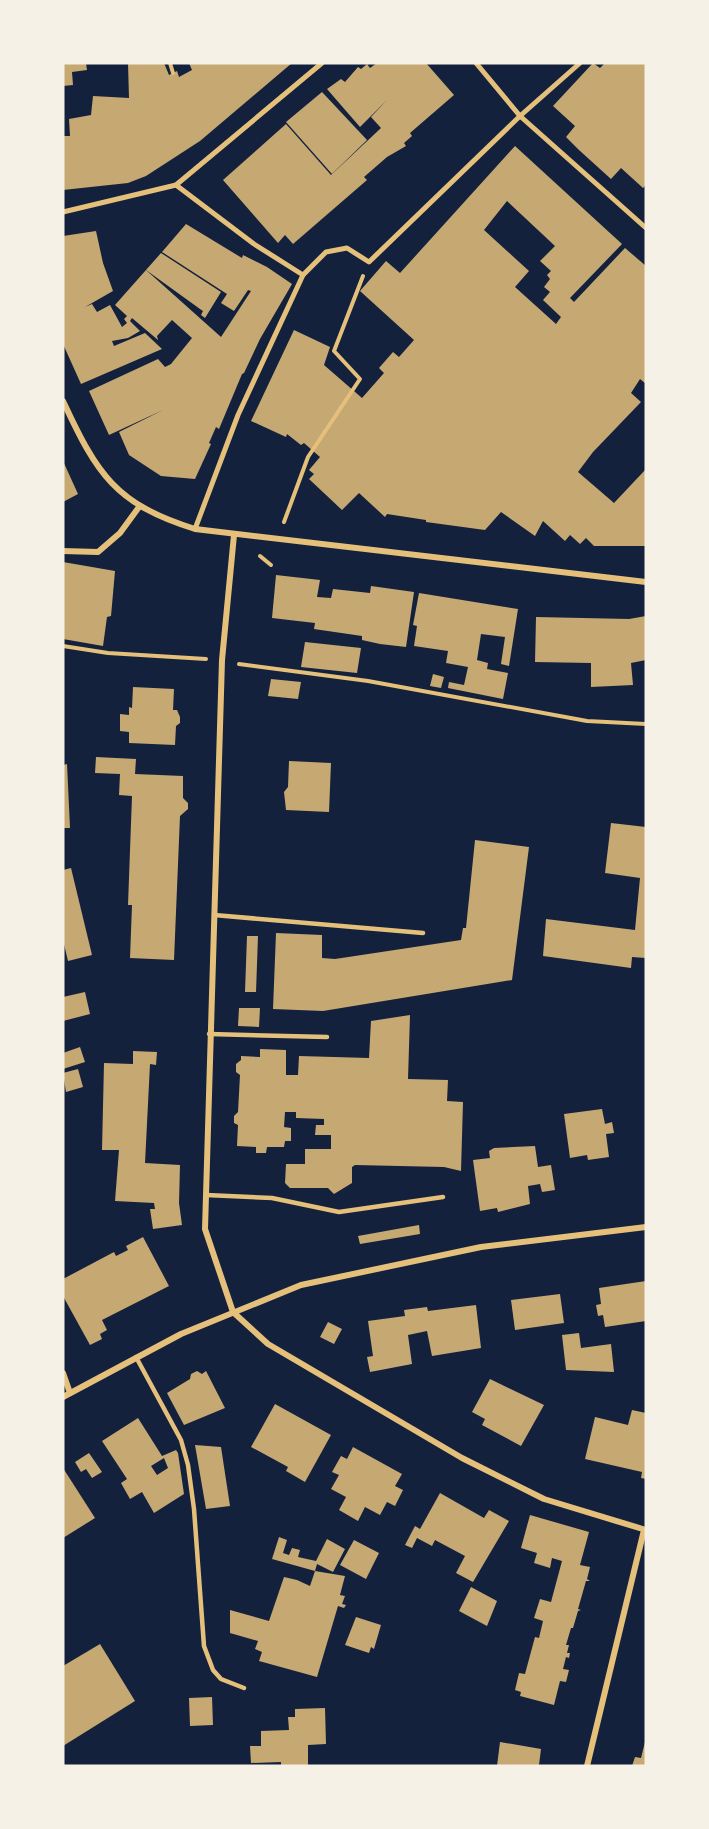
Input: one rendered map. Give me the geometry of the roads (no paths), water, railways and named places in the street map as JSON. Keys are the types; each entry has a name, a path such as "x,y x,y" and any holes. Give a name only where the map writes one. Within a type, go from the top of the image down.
{"street":[{"path":"63,212 176,185 322,63"},
{"path":"476,63 520,116 646,228"},
{"path":"195,530 238,416 303,275 326,252 347,248 369,262 520,116 580,63"},
{"path":"176,185 254,244 303,275"},
{"path":"63,401 95,464 116,490 139,507 161,518 195,530 646,582"},
{"path":"63,551 98,552 120,533 139,507"},
{"path":"234,535 222,660 205,1229 233,1312 268,1344 462,1458 544,1499 645,1530 587,1766"},
{"path":"63,1397 136,1357 233,1312 301,1285 481,1247 646,1227"},
{"path":"63,1373 70,1393"}],"lane":[{"path":"214,915 423,933"},
{"path":"210,1034 327,1037"},
{"path":"206,1194 272,1198 339,1212 443,1197"},
{"path":"136,1357 181,1440 188,1465 194,1509 204,1646 213,1670 221,1680 244,1688"}]}
